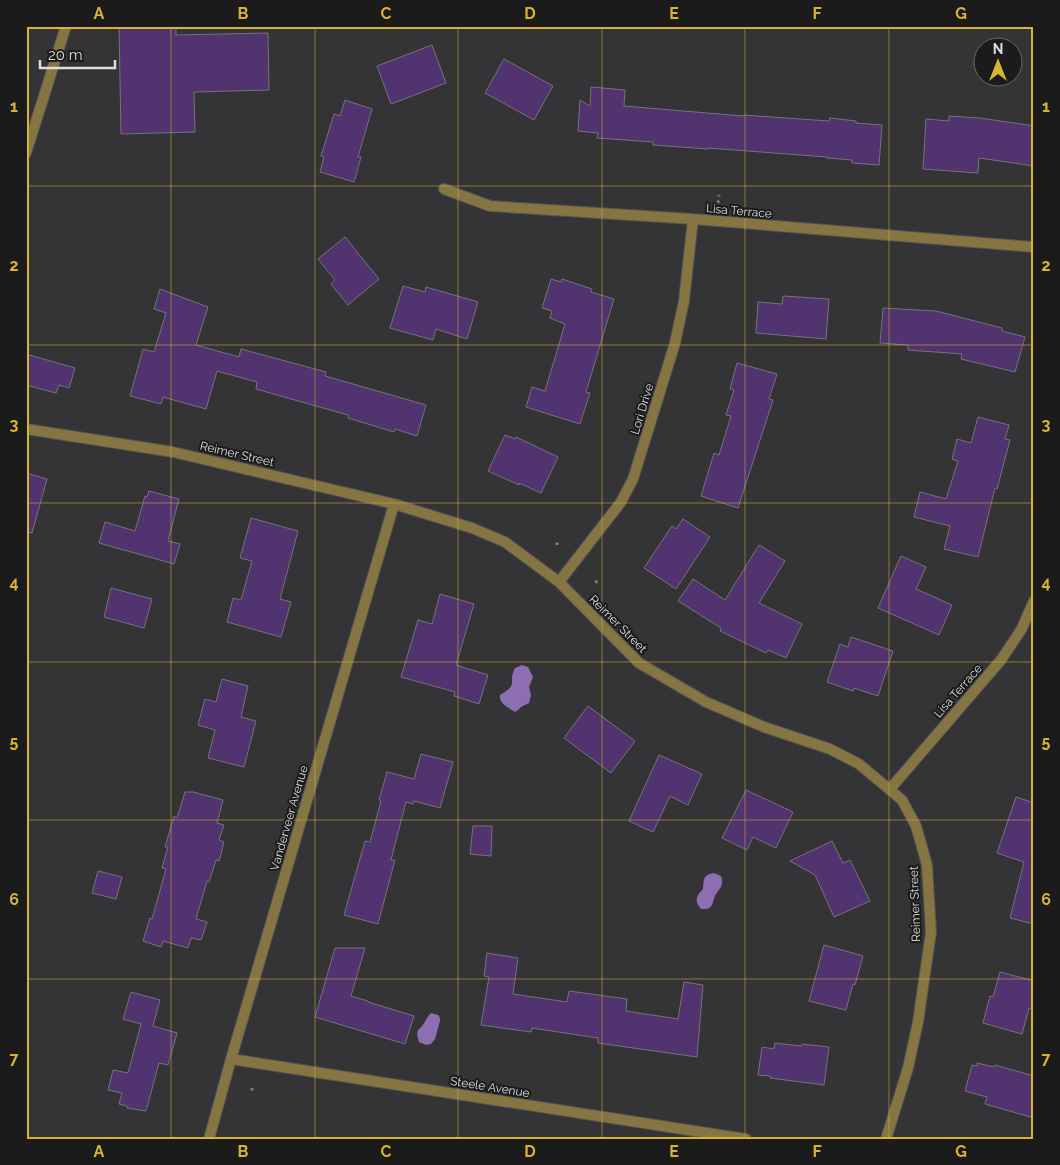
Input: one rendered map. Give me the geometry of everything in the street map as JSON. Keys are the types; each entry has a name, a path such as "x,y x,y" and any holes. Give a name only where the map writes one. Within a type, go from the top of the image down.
{"street":[{"path":"26,153 66,26"},
{"name":"Lisa Terrace","path":"444,189 490,206 1034,247"},
{"name":"Lori Drive","path":"558,582 621,502 633,479 684,301 693,220"},
{"name":"Reimer Street","path":"26,429 173,452 394,504 472,528 505,542 558,582 639,663 706,702 764,727 830,749 859,764 890,789 902,800 916,826 927,865 931,932 916,1031 908,1068 886,1139"},
{"name":"Vanderveer Avenue","path":"209,1139 394,504"},
{"name":"Lisa Terrace","path":"890,789 1001,660 1021,630 1034,602"},
{"name":"Steele Avenue","path":"231,1060 746,1139"}],"path":[{"path":"718,203 719,195"},
{"path":"595,582 601,581"},
{"path":"252,1088 252,1094"}],"shaded area":[{"path":"522,665 528,667 533,677 529,687 531,695 529,703 515,712 502,703 500,695 510,688 515,668"},
{"path":"714,873 721,876 722,886 716,894 711,907 701,909 697,903 697,896 703,889 706,876"},
{"path":"431,1013 438,1015 440,1021 435,1039 431,1044 426,1045 419,1042 417,1035 418,1030"}],"building":[{"path":"119,26 176,26 176,35 268,33 269,90 194,92 195,132 121,134"},
{"path":"432,45 446,83 391,104 377,66"},
{"path":"504,59 553,86 534,120 485,93"},
{"path":"591,87 625,90 624,106 743,116 829,121 830,118 882,125 879,165 852,163 852,160 827,157 653,145 653,142 597,138 598,133 578,131 580,100 590,106"},
{"path":"345,100 372,109 358,157 361,157 354,182 320,172 324,157 321,156 334,114 340,116"},
{"path":"949,116 980,118 1034,126 1034,166 979,158 978,173 923,169 926,119 949,121"},
{"path":"345,237 379,279 348,305 331,284 335,280 318,259"},
{"path":"551,279 561,282 562,279 592,289 591,292 614,299 586,392 590,393 580,424 526,407 532,387 545,391 565,324 550,318 552,311 542,308"},
{"path":"403,286 425,292 426,287 478,302 467,339 436,329 433,340 390,328"},
{"path":"160,289 208,307 196,345 239,357 241,349 326,372 325,376 426,405 417,436 395,429 394,432 348,418 348,415 256,389 257,382 217,371 206,409 163,397 161,404 130,396 143,349 154,352 166,313 154,309"},
{"path":"783,296 829,299 826,339 756,333 758,302 782,304"},
{"path":"883,308 936,311 1002,328 1002,331 1025,337 1015,372 961,359 962,354 908,350 908,345 880,343"},
{"path":"26,354 75,368 69,388 59,385 56,393 26,385"},
{"path":"737,363 777,374 769,399 773,400 738,508 701,496 714,453 719,455 731,416 726,415 734,390 730,389"},
{"path":"978,417 1009,425 1005,439 1010,440 997,489 995,488 978,557 944,549 950,526 914,517 920,492 946,499 958,461 952,459 957,439 971,443"},
{"path":"505,435 515,439 516,437 558,457 541,493 488,471"},
{"path":"26,473 47,479 32,533 26,532"},
{"path":"149,491 179,499 168,541 180,544 174,564 99,543 105,522 135,531 145,496 147,497"},
{"path":"251,518 298,531 280,599 291,602 281,637 227,622 233,598 241,600 252,561 240,558"},
{"path":"683,519 710,537 676,589 644,568 672,526 676,529"},
{"path":"759,545 785,561 759,603 802,624 786,658 768,650 766,653 720,631 721,628 678,601 693,579 725,600"},
{"path":"901,556 926,567 916,589 952,605 939,635 878,608"},
{"path":"111,588 152,599 144,628 104,617"},
{"path":"440,594 474,604 456,665 488,675 479,704 454,696 455,692 401,677 418,620 432,624"},
{"path":"851,637 893,651 878,696 854,688 853,691 827,682 840,644 848,647"},
{"path":"222,679 248,686 241,717 256,721 244,767 208,758 215,730 198,725 205,699 216,702"},
{"path":"588,706 635,741 611,773 564,738"},
{"path":"421,754 453,762 440,808 414,801 413,804 406,802 391,860 395,860 378,924 344,915 365,841 370,842 387,772 414,779"},
{"path":"659,755 702,774 688,805 670,796 653,832 629,821"},
{"path":"746,790 793,812 776,848 753,837 747,850 722,838"},
{"path":"185,792 193,792 223,800 217,823 224,825 219,840 224,842 219,861 216,860 209,882 207,881 196,919 207,922 201,940 191,938 188,948 163,941 161,947 143,941 150,918 152,919 166,869 162,868 168,847 165,847 174,816 177,818"},
{"path":"1016,797 1034,803 1034,924 1010,918 1024,862 997,853"},
{"path":"473,826 492,826 491,856 470,854"},
{"path":"832,841 843,863 850,860 870,901 834,917 815,875 790,861"},
{"path":"98,871 122,877 116,899 92,893"},
{"path":"824,945 863,956 846,1010 809,1001"},
{"path":"335,948 365,948 351,996 414,1016 405,1044 315,1017"},
{"path":"487,953 518,958 513,994 567,1002 569,991 627,999 626,1011 678,1019 684,982 703,985 697,1057 598,1043 598,1038 532,1028 531,1032 481,1025 489,977 484,976"},
{"path":"1000,972 1034,981 1034,1009 1029,1008 1022,1034 983,1023 990,996 993,997"},
{"path":"131,992 160,1000 153,1026 177,1033 168,1065 159,1063 146,1111 127,1108 127,1106 119,1104 122,1093 108,1090 113,1070 128,1073 141,1024 123,1019"},
{"path":"775,1043 829,1047 824,1085 758,1075 762,1047 774,1049"},
{"path":"977,1063 994,1067 995,1065 1034,1076 1034,1118 985,1104 987,1097 965,1091 972,1065 977,1066"}]}
